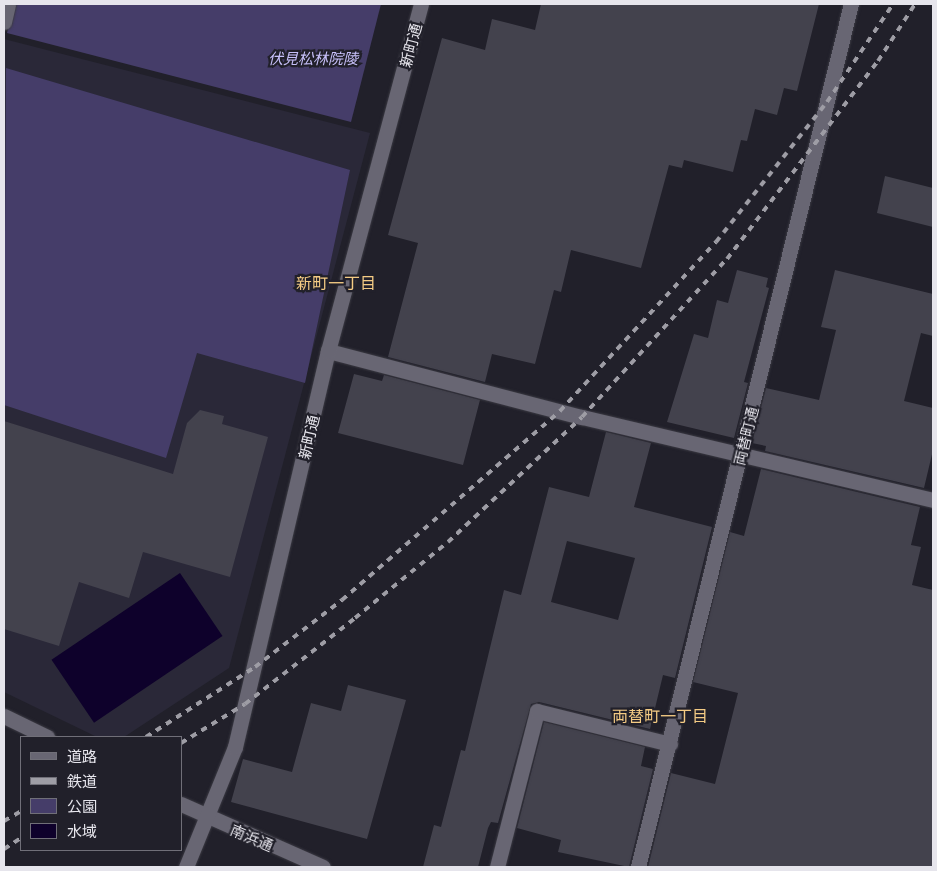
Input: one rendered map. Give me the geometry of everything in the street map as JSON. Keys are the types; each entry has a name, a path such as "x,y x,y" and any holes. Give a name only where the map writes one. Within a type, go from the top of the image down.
{"street":[{"path":"4,22 8,4"},
{"name":"新町通","path":"186,867 235,747 328,351 421,4"},
{"name":"両替町通","path":"638,867 670,744 851,4"},
{"path":"328,351 933,500"},
{"path":"497,867 537,711 670,744"},
{"path":"4,716 45,736"},
{"name":"南浜通","path":"182,804 323,867"}],"shaded area":[{"path":"4,39 370,133 229,668 126,736 95,736 4,692"}],"green space":[{"name":"伏見松林院陵","path":"14,4 381,4 351,122 7,33"},
{"path":"6,68 350,170 305,383 197,353 166,458 4,405"}],"water":[{"path":"180,573 222,636 94,723 51,660"}],"building":[{"path":"541,4 819,4 797,91 784,88 777,115 755,109 747,141 741,140 733,172 684,160 682,168 669,165 641,268 571,250 561,292 554,290 535,364 492,354 485,382 388,357 418,243 388,235 442,38 485,50 492,19 535,30"},
{"path":"885,176 933,188 933,227 877,213"},
{"path":"737,270 768,278 766,287 769,288 744,382 748,383 734,438 667,422 694,334 708,338 717,300 728,303"},
{"path":"835,270 933,294 933,336 921,333 904,401 933,408 933,450 924,488 765,451 766,446 752,443 766,388 819,400 836,330 821,327"},
{"path":"354,374 382,381 384,375 480,400 463,465 338,433"},
{"path":"200,410 224,416 222,424 268,437 230,577 143,552 129,598 79,582 59,646 4,629 4,421 173,474 187,423"},
{"path":"606,432 651,443 634,507 712,527 675,678 663,675 650,729 539,702 531,704 498,823 491,822 488,828 478,867 423,867 434,825 441,827 461,750 465,751 504,590 521,595 549,487 589,497","holes":["567,541 635,558 618,620 551,602"]},
{"path":"761,469 920,507 911,545 921,547 912,585 933,590 933,867 648,867 671,773 715,784 738,693 693,682 730,532 744,536"},
{"path":"348,685 406,700 367,839 231,802 243,759 292,772 311,703 341,711"},
{"path":"544,722 645,747 641,766 653,769 629,867 558,852 561,840 517,828"}],"railway":[{"path":"148,736 255,667 342,600 560,411 716,242 827,102 893,4"},
{"path":"182,742 245,704 355,618 448,542 582,417 727,259 878,61 915,4"},
{"path":"4,821 20,812"},
{"path":"4,849 20,839"}],"district":[{"name":"新町一丁目","path":"336,282"},
{"name":"両替町一丁目","path":"660,715"}]}
